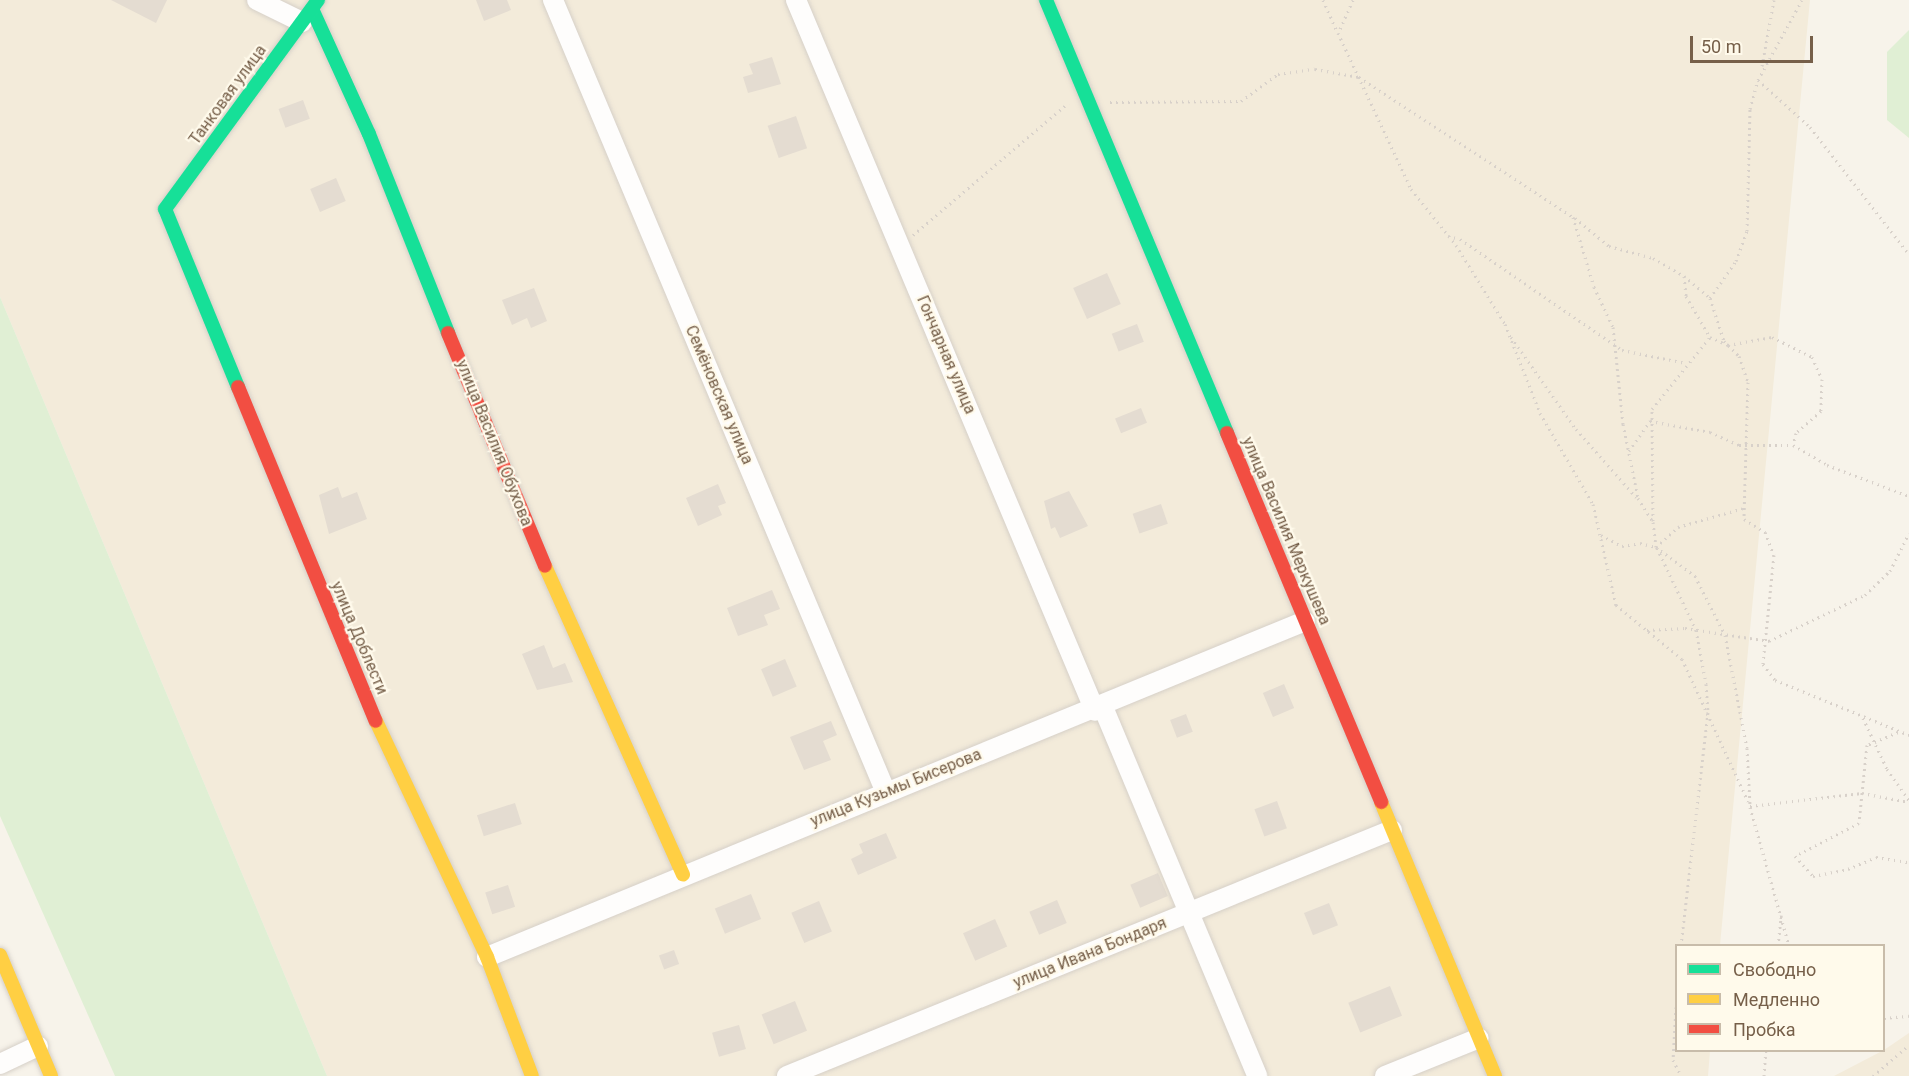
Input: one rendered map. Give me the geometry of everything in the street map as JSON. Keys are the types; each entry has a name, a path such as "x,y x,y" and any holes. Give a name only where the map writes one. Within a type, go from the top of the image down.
{"street":[{"path":"257,0 311,10"},
{"name":"Семёновская улица","path":"553,0 885,790"},
{"name":"Гончарная улица","path":"796,0 1099,709 1189,912 1257,1076"},
{"name":"улица Василия Меркушева","path":"1046,0 1495,1076"},
{"name":"Танковая улица","path":"165,209 311,10"},
{"name":"улица Василия Обухова","path":"311,10 369,134 509,485 683,875"},
{"name":"улица Доблести","path":"165,209 362,690 487,957 532,1076"},
{"name":"улица Кузьмы Бисерова","path":"487,957 885,790 1099,709 1305,621"},
{"name":"улица Ивана Бондаря","path":"787,1076 1392,830"},
{"path":"0,955 51,1076"},
{"path":"1385,1076 1479,1038"},
{"path":"0,1064 38,1046"}],"path":[{"path":"1323,0 1411,189 1448,236 1507,330 1576,429 1638,498 1653,522"},
{"path":"1338,33 1353,0"},
{"path":"1710,298 1736,261 1747,231 1750,109 1762,68 1774,0"},
{"path":"1762,68 1802,0"},
{"path":"1359,77 1573,217 1609,246 1653,258 1684,276 1710,298 1728,345"},
{"path":"1758,80 1810,127 1909,254"},
{"path":"1573,217 1594,287 1613,327 1628,451 1638,498"},
{"path":"1448,236 1460,239 1615,344 1686,363"},
{"path":"1684,276 1686,296 1710,337 1728,345 1739,356 1748,382 1744,445 1744,519 1766,532 1774,555 1769,641 1763,664 1775,680 1863,718 1909,734"},
{"path":"1507,330 1540,413 1593,504 1617,605 1682,659 1708,712 1750,806 1782,911 1789,944"},
{"path":"1681,944 1708,712 1696,630 1656,547 1653,522 1655,471 1650,421 1652,409 1686,363 1710,337"},
{"path":"1728,345 1772,337 1812,357 1822,379 1821,411 1796,433 1793,445"},
{"path":"1628,451 1650,421"},
{"path":"1650,421 1710,432 1744,445 1793,445 1827,465 1909,496"},
{"path":"1656,547 1678,527 1744,508"},
{"path":"1647,630 1696,630 1769,641 1865,595 1890,571 1909,533"},
{"path":"1601,535 1622,546 1640,543 1656,547 1695,576 1725,635 1747,748 1750,806"},
{"path":"1863,718 1873,741 1909,801"},
{"path":"1901,732 1867,745 1859,823 1795,856 1799,864 1813,876 1848,869 1876,857 1909,862"},
{"path":"1750,806 1862,793 1909,801"},
{"path":"1778,944 1782,911"},
{"path":"1885,1018 1909,1016"},
{"path":"1675,1034 1673,1060 1681,1076"},
{"path":"1873,1076 1909,1045"},
{"path":"1764,1076 1766,1052"}],"shaded area":[{"path":"0,0 1810,0 1720,944 1675,944 1675,1052 1710,1052 1708,1076 327,1076 0,297"},
{"path":"1909,1033 1909,1076 1834,1076 1880,1052 1885,1052 1885,1049"}],"green space":[{"path":"1909,30 1909,138 1887,120 1887,52"},
{"path":"0,297 327,1076 115,1076 0,816"}],"building":[{"path":"111,0 167,0 156,23"},
{"path":"476,0 507,0 511,10 484,21"},
{"path":"772,57 781,84 748,93 743,77 753,74 749,64"},
{"path":"303,100 310,119 285,128 279,109"},
{"path":"796,116 807,148 779,158 768,126"},
{"path":"336,178 346,201 320,212 310,189"},
{"path":"1107,273 1121,304 1087,319 1073,288"},
{"path":"534,288 547,321 531,328 527,318 512,325 502,300"},
{"path":"1137,324 1144,342 1119,351 1112,334"},
{"path":"1141,408 1147,423 1121,433 1115,418"},
{"path":"718,484 726,503 718,506 722,515 698,526 686,498"},
{"path":"338,487 342,498 357,492 367,519 329,534 319,495"},
{"path":"1069,491 1088,526 1060,538 1055,527 1051,529 1044,501"},
{"path":"1161,504 1168,524 1139,534 1133,514"},
{"path":"772,590 780,609 764,615 768,625 738,636 727,608"},
{"path":"544,645 553,668 565,663 573,682 537,690 522,654"},
{"path":"785,659 797,687 773,697 761,669"},
{"path":"1284,684 1294,708 1273,717 1263,693"},
{"path":"1186,714 1193,732 1177,738 1170,720"},
{"path":"831,721 837,735 823,741 831,760 804,770 790,737"},
{"path":"1277,801 1287,828 1264,836 1254,809"},
{"path":"515,803 522,824 484,836 477,815"},
{"path":"886,833 897,858 858,875 851,859 863,853 859,844"},
{"path":"1158,873 1168,896 1140,908 1130,885"},
{"path":"508,885 515,907 492,914 485,892"},
{"path":"751,894 761,919 725,934 715,909"},
{"path":"1057,900 1067,923 1039,935 1029,912"},
{"path":"819,901 832,931 804,943 791,913"},
{"path":"1329,903 1338,925 1313,935 1304,913"},
{"path":"995,919 1007,946 975,961 963,933"},
{"path":"674,950 679,964 664,970 659,955"},
{"path":"1390,986 1402,1016 1360,1033 1348,1003"},
{"path":"795,1001 807,1031 774,1044 762,1014"},
{"path":"739,1025 746,1049 719,1057 712,1033"}],"traffic: fast":[{"path":"238,387 165,209 318,0"},
{"path":"1046,0 1227,433"},
{"path":"312,9 369,134 448,333"}],"traffic: slow":[{"path":"545,566 683,875"},
{"path":"376,721 487,957 532,1076"},
{"path":"1381,802 1495,1076"},
{"path":"0,955 51,1076"}],"traffic: jam":[{"path":"448,333 545,566"},
{"path":"238,387 376,721"},
{"path":"1227,433 1381,802"}]}
